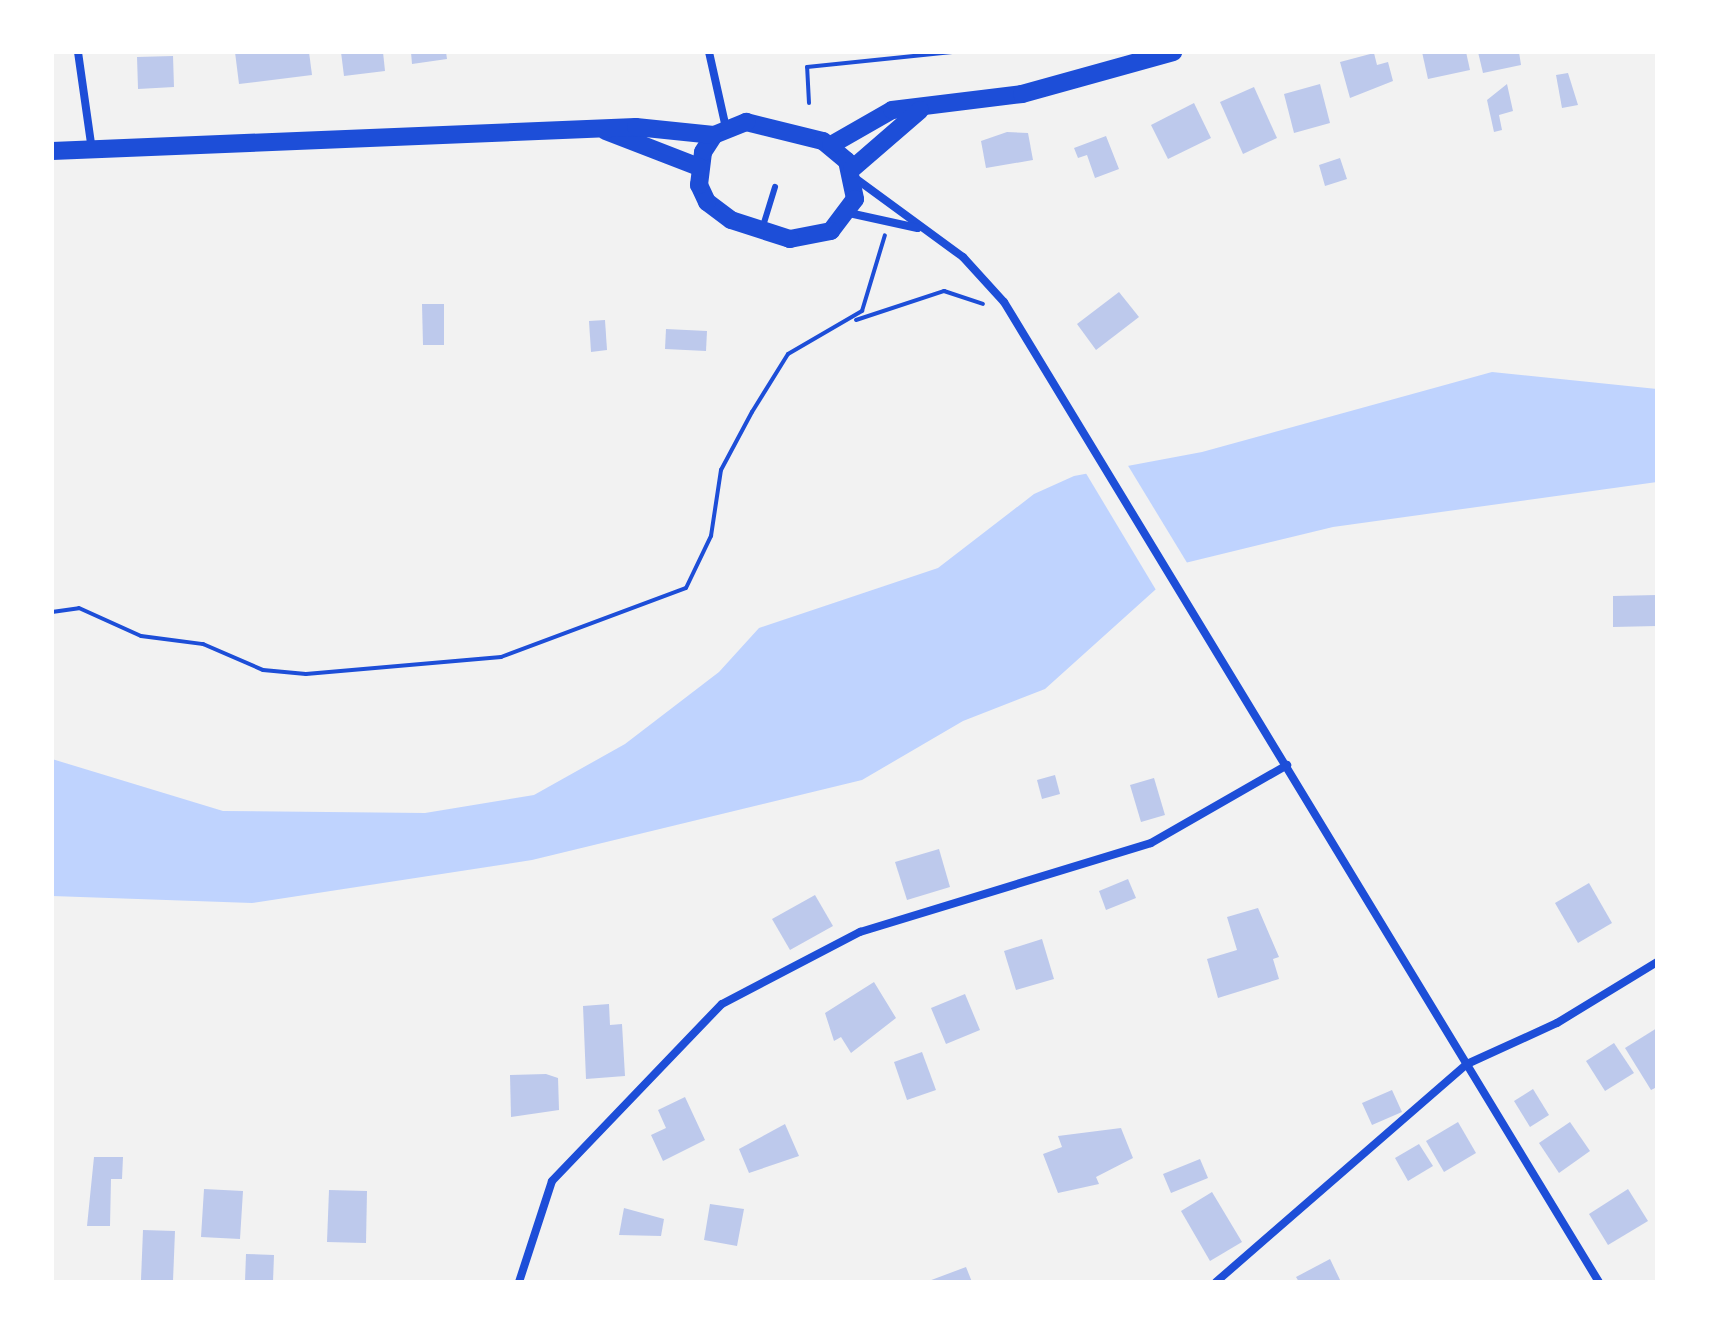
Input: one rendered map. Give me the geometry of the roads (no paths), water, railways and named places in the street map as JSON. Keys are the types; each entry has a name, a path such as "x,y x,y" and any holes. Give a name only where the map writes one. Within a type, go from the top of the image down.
{"main road":[{"path":"831,145 877,115 1022,94 1173,52"},
{"path":"720,132 699,167 713,208 761,230 810,240 849,213 853,174 920,110"},
{"path":"52,151 606,131 636,127 720,132 756,122 831,145 853,174"},
{"path":"606,131 699,167"}],"street":[{"path":"78,52 92,150"},
{"path":"709,52 720,132"},
{"path":"853,174 918,228 955,250 993,288 1287,765 1599,1282"},
{"path":"849,213 918,228"},
{"path":"519,1282 552,1181 722,1004 860,932 1151,843 1287,765"},
{"path":"1216,1282 1467,1064 1557,1023 1657,962"}],"lane":[{"path":"761,230 775,187"}],"water":[{"path":"1492,372 1657,389 1657,482 1333,527 1185,563 1045,689 963,721 862,780 532,860 252,903 52,896 52,759 223,811 425,813 534,795 625,744 719,672 759,628 938,568 1034,494 1074,476 1202,452"}]}
